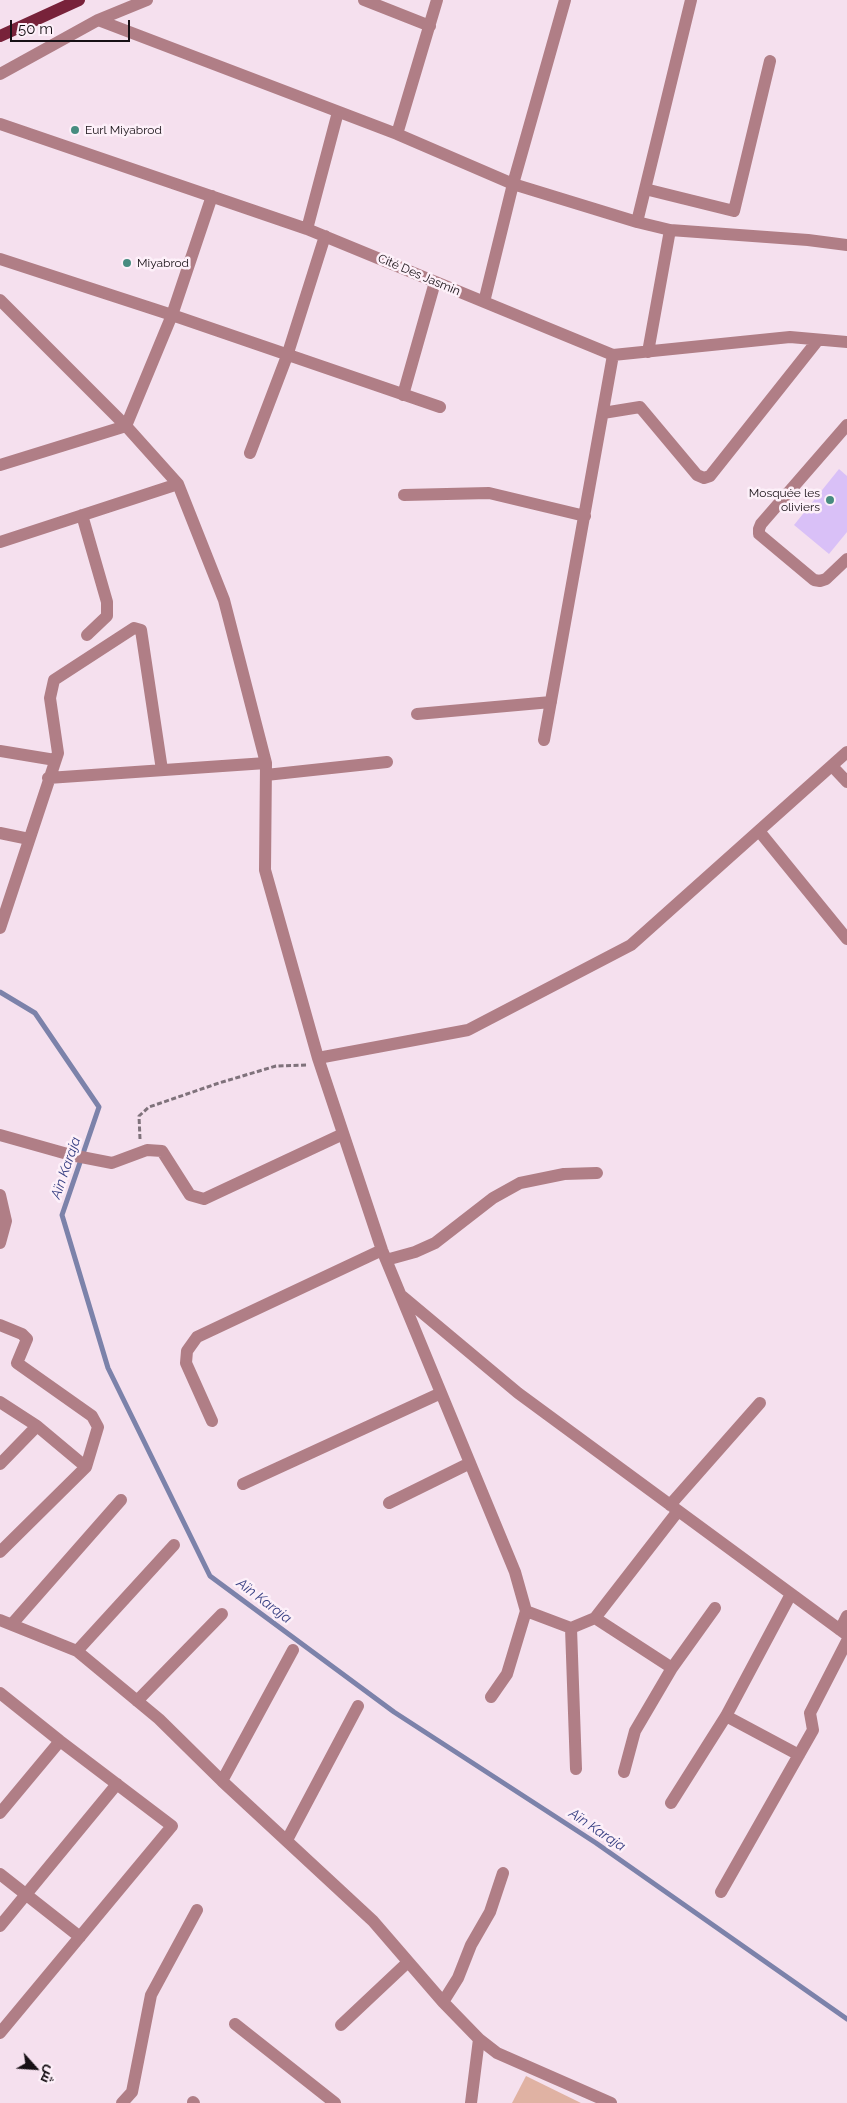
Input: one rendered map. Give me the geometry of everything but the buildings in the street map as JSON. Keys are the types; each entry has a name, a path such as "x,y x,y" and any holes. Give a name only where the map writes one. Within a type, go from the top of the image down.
{"main road":[{"path":"0,36 80,0"}],"street":[{"path":"0,74 98,20 148,0"},
{"path":"364,0 430,26"},
{"path":"397,134 438,0"},
{"path":"484,302 513,184 565,0"},
{"path":"637,222 691,0"},
{"path":"98,20 397,134 513,184 637,222 670,230 808,240 847,245"},
{"path":"645,189 734,211 770,61"},
{"path":"307,229 338,112"},
{"name":"Cité Des Jasmin","path":"0,124 307,229 613,355 790,338 847,342"},
{"path":"126,426 172,315 212,196"},
{"path":"648,352 670,230"},
{"path":"250,453 287,356 325,236"},
{"path":"0,259 172,315 440,407"},
{"path":"403,395 435,282"},
{"path":"0,300 126,426 178,484 224,600 266,769 265,870 319,1061 384,1255 515,1572 526,1611 507,1674 490,1697"},
{"path":"603,413 640,407 697,475 704,478 710,476 818,340"},
{"path":"544,740 613,355"},
{"path":"847,425 760,524 759,529 759,534 814,580 826,579 847,559"},
{"path":"0,465 126,426"},
{"path":"0,542 178,484"},
{"path":"404,495 490,493 585,516"},
{"path":"82,515 107,602 107,616 87,634"},
{"path":"0,928 48,778 58,753 50,698 54,680 134,628 141,630 162,770"},
{"path":"417,714 551,702"},
{"path":"0,751 55,760"},
{"path":"319,1061 468,1030 631,946 847,752"},
{"path":"48,778 162,770 266,769 387,762"},
{"path":"832,766 847,782"},
{"path":"760,830 847,939"},
{"path":"0,833 29,839"},
{"path":"0,1135 71,1155 112,1163 147,1150 162,1151 190,1195 204,1198 343,1134"},
{"path":"212,1421 186,1362 187,1351 197,1337 384,1255 416,1252 435,1243 493,1198 520,1184 564,1174 597,1173"},
{"path":"0,1195 6,1221 0,1243"},
{"path":"400,1295 518,1393 843,1632 847,1616"},
{"path":"0,1552 86,1467 98,1427 92,1416 17,1363 27,1339 22,1334 2,1330"},
{"path":"243,1484 441,1393"},
{"path":"0,1402 37,1426 86,1467"},
{"path":"526,1611 570,1628 595,1618 674,1508 760,1403"},
{"path":"0,1464 37,1426"},
{"path":"388,1503 470,1463"},
{"path":"120,1500 6,1622 76,1651 159,1719 222,1781 373,1920 443,2002 497,2053 611,2103"},
{"path":"76,1651 174,1545"},
{"path":"671,1802 726,1716 792,1594"},
{"path":"624,1772 635,1731 672,1668 715,1608"},
{"path":"138,1701 222,1614"},
{"path":"595,1618 672,1668"},
{"path":"570,1628 576,1769"},
{"path":"721,1892 813,1730 810,1713 847,1641"},
{"path":"222,1781 292,1650"},
{"path":"0,2033 172,1826 2,1697"},
{"path":"287,1840 358,1706"},
{"path":"726,1716 800,1755"},
{"path":"0,1813 60,1741"},
{"path":"0,1926 117,1784"},
{"path":"443,2002 458,1978 471,1945 490,1912 503,1873"},
{"path":"0,1874 80,1937"},
{"path":"122,2103 132,2092 151,1995 197,1910"},
{"path":"341,2025 408,1962"},
{"path":"235,2024 335,2103"},
{"path":"471,2103 480,2039"}],"path":[{"path":"140,1152 139,1116 149,1107 276,1066 319,1061"}],"shaded area":[{"path":"526,2076 581,2103 512,2103"}],"waterway":[{"name":"Aïn Karaja","path":"0,992 35,1013 99,1107 62,1215 108,1368 210,1576 394,1712 596,1843 847,2019"}],"place":[{"name":"Eurl Miyabrod","path":"75,130"},
{"name":"Miyabrod","path":"127,263"},
{"name":"Mosquée les oliviers","path":"830,500"}]}
